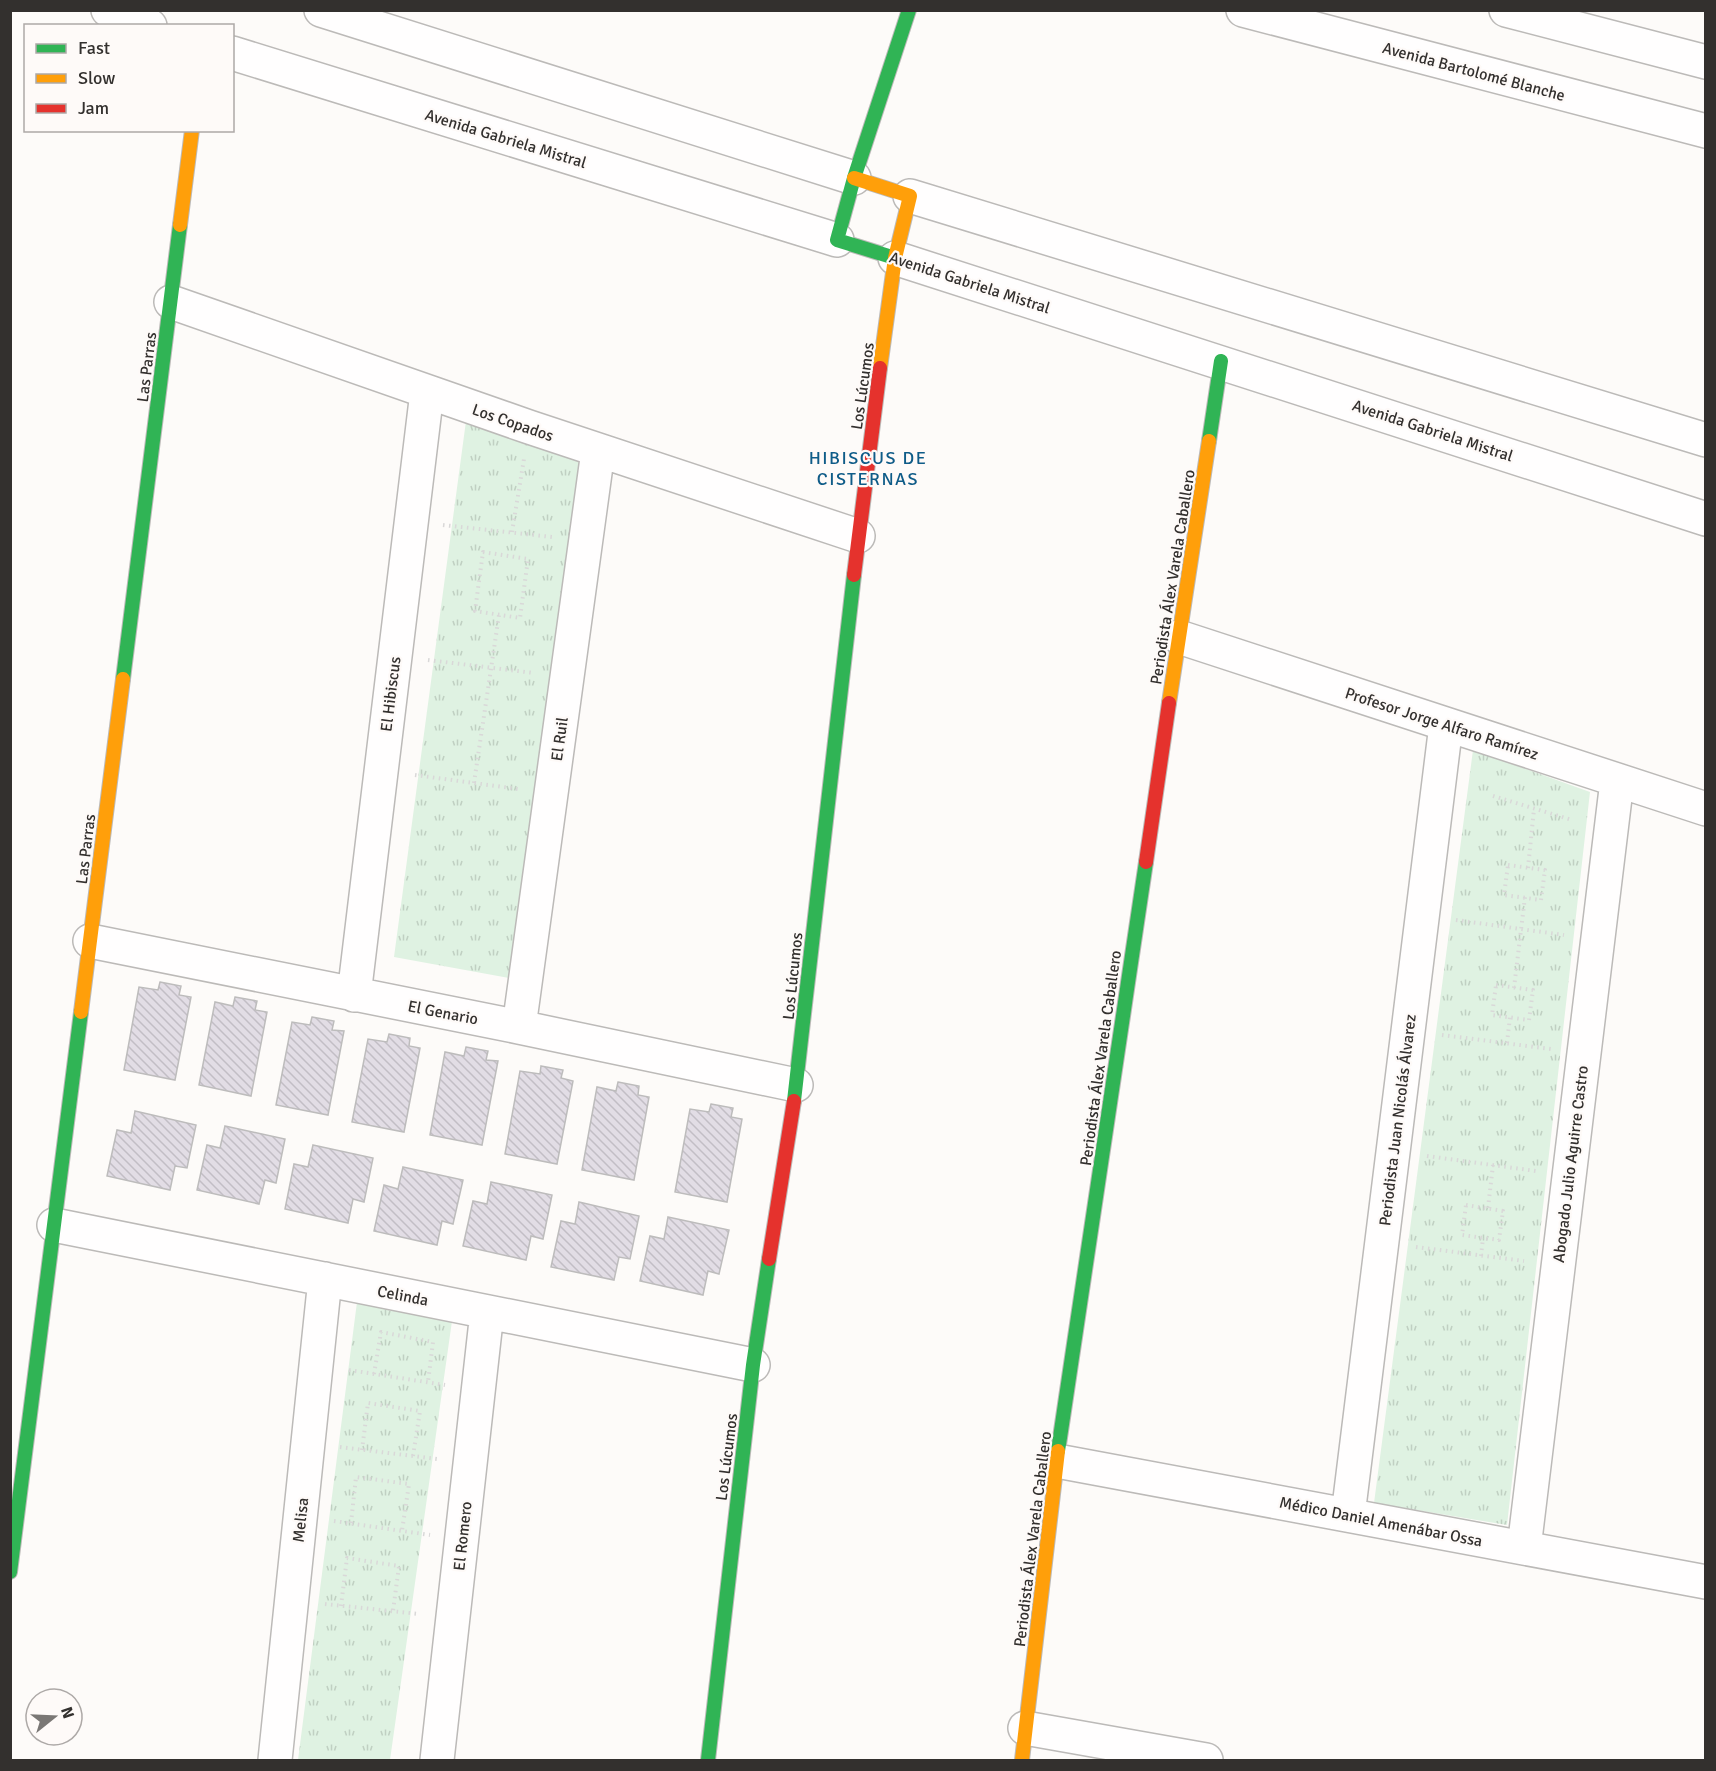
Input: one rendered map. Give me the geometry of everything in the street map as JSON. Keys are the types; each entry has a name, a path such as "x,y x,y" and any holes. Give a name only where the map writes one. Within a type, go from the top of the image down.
{"street":[{"path":"108,10 145,24"},
{"path":"321,10 910,196 1706,440"},
{"path":"837,240 854,178 909,10"},
{"name":"Avenida Bartolomé Blanche","path":"1243,10 1706,131"},
{"path":"1506,10 1706,62"},
{"name":"Avenida Gabriela Mistral","path":"234,54 1221,361 1706,519"},
{"name":"Las Parras","path":"10,1572 192,132"},
{"name":"Los Lúcumos","path":"708,1761 753,1365 796,1085 858,536 895,258 910,196"},
{"name":"Los Copados","path":"171,302 598,451 858,536"},
{"name":"Periodista Álex Varela Caballero","path":"1022,1761 1057,1461 1221,361"},
{"name":"El Hibiscus","path":"354,995 427,392"},
{"name":"El Ruil","path":"519,1027 598,451"},
{"name":"Profesor Jorge Alfaro Ramírez","path":"1179,637 1706,809"},
{"name":"Periodista Juan Nicolás Álvarez","path":"1348,1515 1446,724"},
{"name":"Abogado Julio Aguirre Castro","path":"1524,1548 1617,781"},
{"name":"El Genario","path":"90,941 796,1085"},
{"name":"Celinda","path":"54,1225 753,1365"},
{"name":"Melisa","path":"275,1761 325,1279"},
{"name":"El Romero","path":"437,1761 487,1312"},
{"name":"Médico Daniel Amenábar Ossa","path":"1057,1461 1706,1582"},
{"path":"1025,1728 1206,1761"}],"path":[{"path":"512,532 529,427"},
{"path":"411,521 585,541"},
{"path":"483,552 528,559 520,618 499,615 475,611 483,552"},
{"path":"474,783 499,615"},
{"path":"395,656 567,678"},
{"path":"381,771 551,794"},
{"path":"1493,796 1572,820"},
{"path":"1528,868 1534,809"},
{"path":"1508,865 1545,870 1541,900 1525,897 1504,895 1508,865"},
{"path":"1514,988 1525,897"},
{"path":"1423,916 1598,939"},
{"path":"1496,986 1533,990 1529,1020 1510,1017 1492,1015 1496,986"},
{"path":"1507,1043 1510,1017"},
{"path":"1408,1030 1584,1053"},
{"path":"1394,1151 1569,1175"},
{"path":"1488,1208 1493,1165"},
{"path":"1466,1205 1503,1211 1499,1240 1483,1238 1462,1235 1466,1205"},
{"path":"1481,1256 1483,1238"},
{"path":"1382,1243 1558,1266"},
{"path":"375,1374 381,1332 433,1342 428,1382"},
{"path":"316,1365 479,1390"},
{"path":"362,1450 368,1404 420,1411 413,1456"},
{"path":"308,1442 470,1464"},
{"path":"351,1523 356,1477 409,1484 402,1531"},
{"path":"300,1517 462,1539"},
{"path":"341,1606 347,1558 399,1566 393,1611"},
{"path":"291,1599 453,1618"}],"green space":[{"path":"466,421 580,456 509,978 394,957"},
{"path":"1473,750 1590,792 1507,1525 1374,1503"},
{"path":"357,1302 452,1321 390,1760 298,1760"}],"building":[{"path":"160,982 181,986 179,995 191,997 175,1080 124,1070 139,987 158,990"},
{"path":"235,997 257,1001 255,1010 267,1012 251,1096 199,1085 215,1002 233,1006"},
{"path":"312,1017 334,1021 332,1030 344,1031 328,1115 276,1105 292,1022 310,1025"},
{"path":"389,1034 410,1038 409,1046 420,1048 404,1132 352,1122 368,1039 387,1042"},
{"path":"466,1047 488,1051 486,1060 498,1061 482,1145 430,1135 445,1052 464,1056"},
{"path":"541,1066 563,1070 561,1078 573,1081 557,1164 505,1154 520,1071 540,1074"},
{"path":"618,1082 639,1086 638,1095 649,1097 634,1180 582,1170 597,1087 616,1091"},
{"path":"711,1104 733,1108 731,1117 742,1119 727,1202 675,1192 690,1109 709,1112"},
{"path":"135,1111 196,1125 187,1168 175,1166 170,1190 107,1176 117,1130 131,1133"},
{"path":"225,1126 285,1139 276,1183 265,1180 259,1204 197,1190 207,1145 220,1148"},
{"path":"313,1145 373,1158 364,1202 353,1199 348,1223 285,1209 294,1164 308,1167"},
{"path":"403,1167 463,1180 453,1224 442,1221 437,1245 374,1231 384,1185 398,1189"},
{"path":"491,1182 552,1195 543,1239 531,1236 526,1260 463,1246 473,1201 487,1204"},
{"path":"579,1202 639,1216 630,1259 619,1257 614,1280 551,1267 561,1221 575,1224"},
{"path":"668,1217 729,1230 719,1274 708,1271 703,1295 640,1281 650,1236 664,1239"}],"traffic: fast":[{"path":"895,258 837,240 854,178 909,10"},
{"path":"123,679 180,225"},
{"path":"1209,441 1221,361"},
{"path":"794,1101 854,575"},
{"path":"1058,1451 1146,862"},
{"path":"10,1572 81,1012"},
{"path":"708,1760 753,1365 769,1259"}],"traffic: slow":[{"path":"180,225 192,132"},
{"path":"854,178 910,196 895,258 880,368"},
{"path":"1169,703 1209,441"},
{"path":"81,1012 123,679"},
{"path":"1022,1760 1058,1451"}],"traffic: jam":[{"path":"854,575 880,368"},
{"path":"1146,862 1169,703"},
{"path":"769,1259 794,1101"}],"district":[{"name":"HIBISCUS DE CISTERNAS","path":"868,468"}]}
